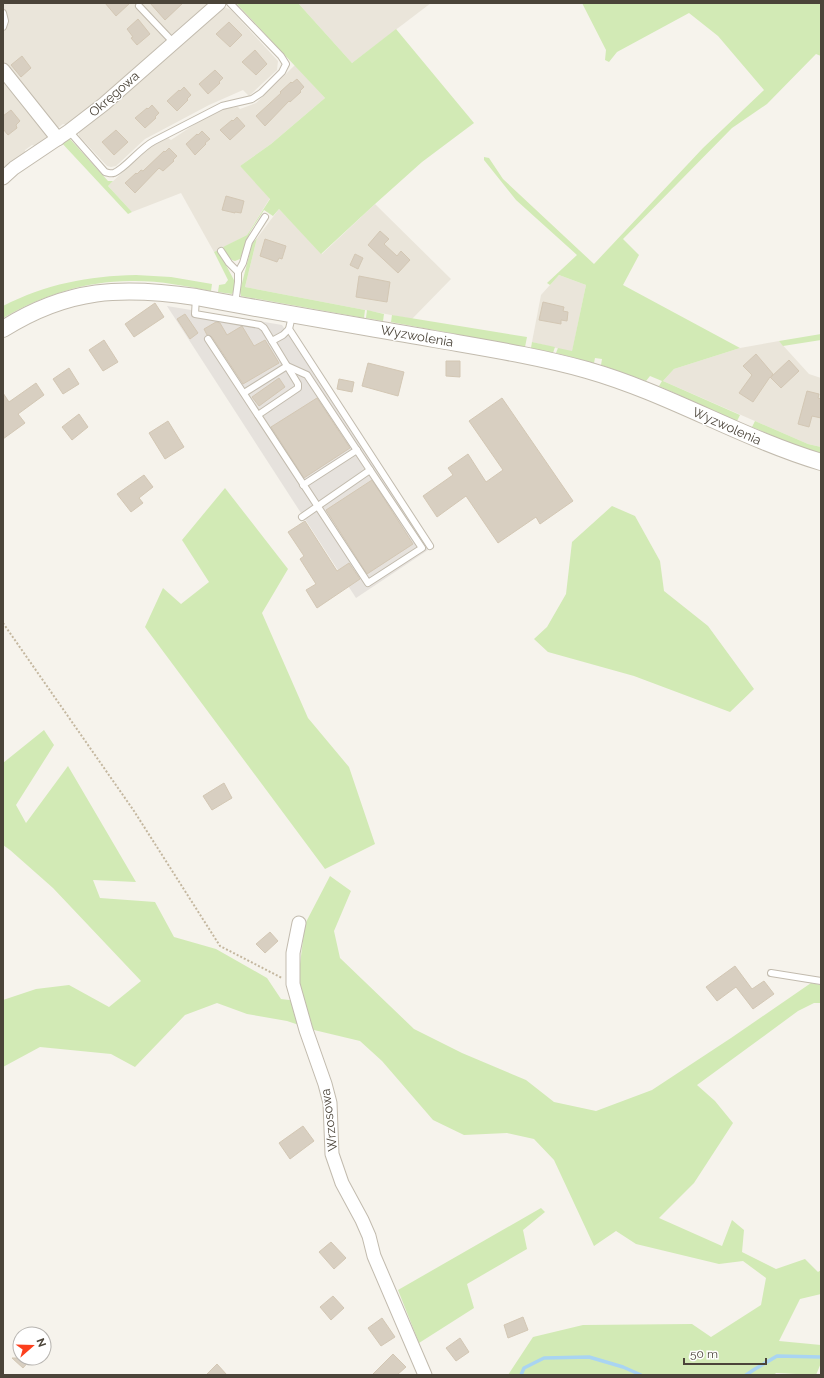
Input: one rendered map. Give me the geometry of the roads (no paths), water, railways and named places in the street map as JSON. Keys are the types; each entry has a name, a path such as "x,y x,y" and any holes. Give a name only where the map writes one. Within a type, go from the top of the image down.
{"street":[{"name":"Okręgowa","path":"3,178 14,168 58,139 104,104 219,3"},
{"path":"3,70 58,139"},
{"name":"Wyzwolenia","path":"3,329 28,314 50,305 72,298 96,293 133,290 196,297 235,304 291,322 549,360 586,370 640,388 771,445 821,462"},
{"name":"Wrzosowa","path":"299,923 293,953 293,984 306,1030 330,1103 332,1154 342,1184 369,1236 374,1256 425,1375"}],"lane":[{"path":"69,131 105,172 112,173 120,170 144,147 154,141 222,106 246,102 257,96 282,72 286,64 281,56 230,3"},
{"path":"139,6 173,42"},
{"path":"3,13 5,21 3,27"},
{"path":"235,304 238,272 243,263 249,242 265,217"},
{"path":"221,251 229,263 238,272"},
{"path":"196,297 194,314 260,325 267,332 298,384 298,388 258,415"},
{"path":"272,341 283,335 291,322 430,546"},
{"path":"208,339 368,583 422,548 307,375 287,366"},
{"path":"244,394 287,366"},
{"path":"303,485 357,450"},
{"path":"302,517 370,470"},
{"path":"771,973 821,981"}],"waterway":[{"path":"746,1375 777,1356 821,1357"},
{"path":"521,1375 524,1368 544,1358 589,1357 623,1367 641,1375"}]}
